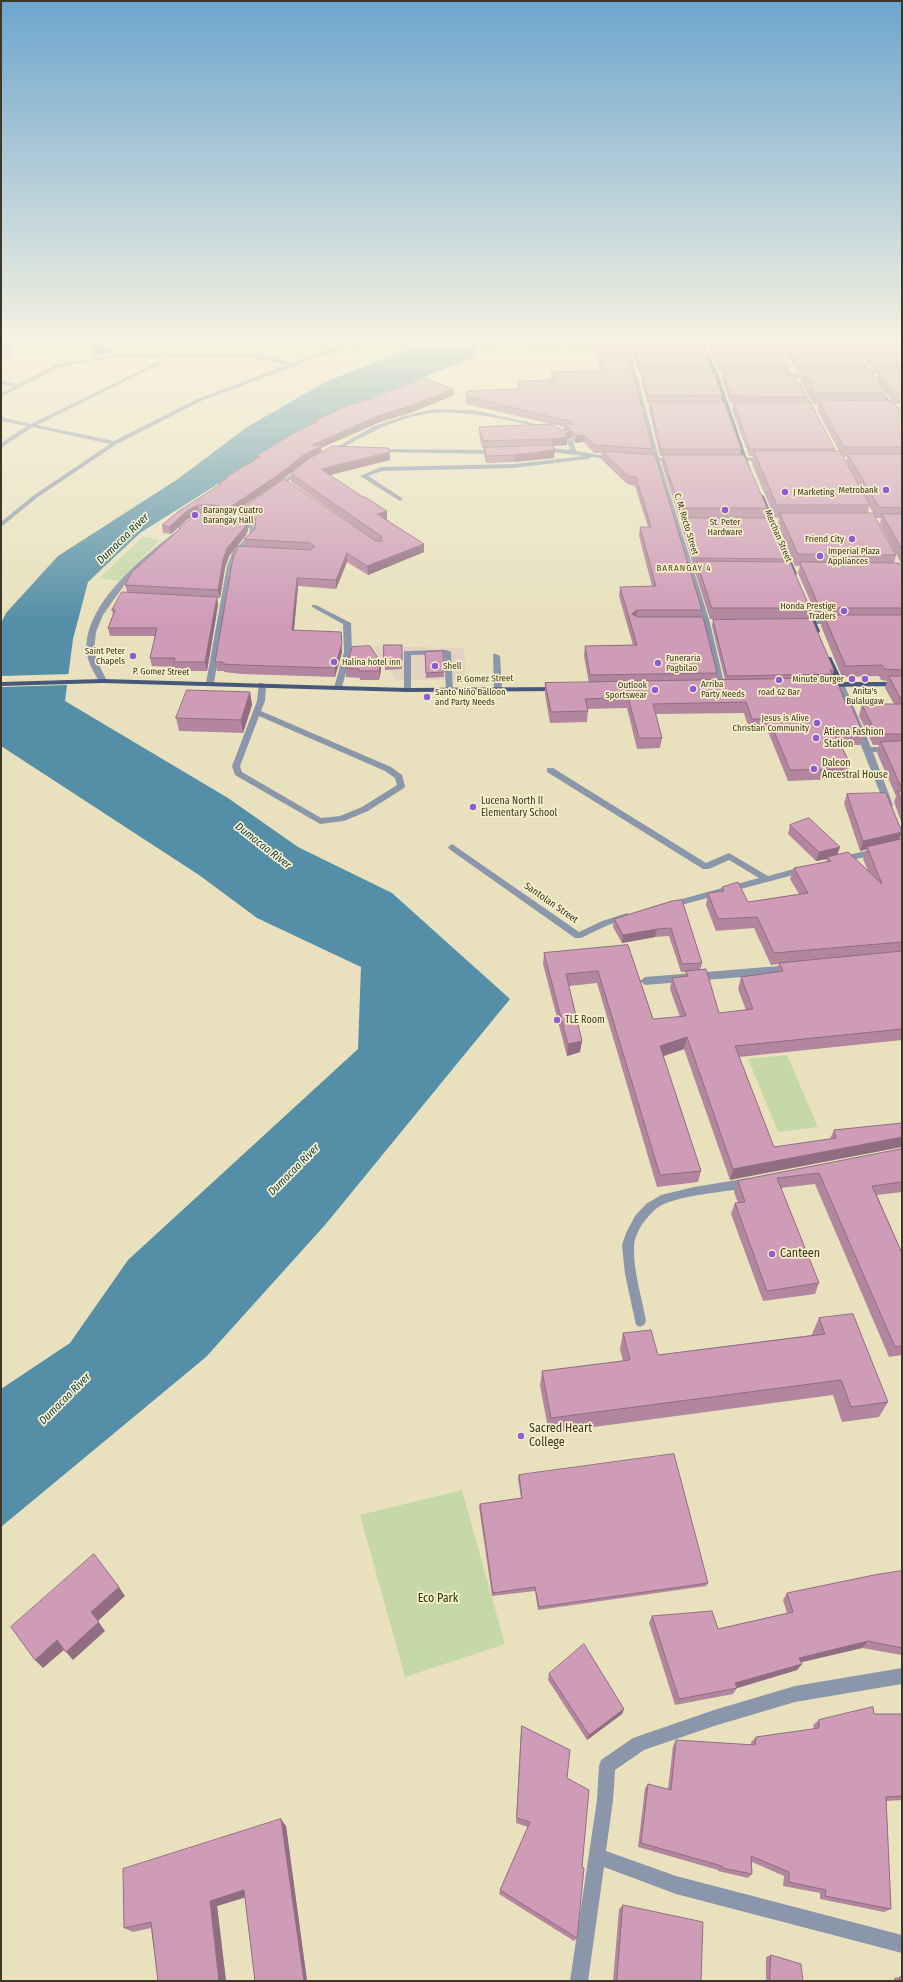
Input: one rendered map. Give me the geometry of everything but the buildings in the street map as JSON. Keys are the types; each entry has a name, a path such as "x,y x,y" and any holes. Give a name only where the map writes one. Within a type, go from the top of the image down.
{"main road":[{"path":"737,435 751,473"},
{"name":"Merchan Street","path":"757,487 797,582"},
{"path":"802,595 818,636"},
{"path":"824,650 840,684"},
{"name":"P. Gomez Street","path":"1,684 103,681 407,690 565,689"},
{"path":"816,685 902,684"}],"street":[{"path":"1,446 17,435"},
{"path":"81,435 115,443"},
{"path":"1,525 36,496 115,443 130,435"},
{"path":"324,456 361,435"},
{"name":"C. M. Recto Street","path":"651,435 657,460 677,521 706,623 721,687"},
{"path":"570,441 574,452"},
{"path":"337,450 352,450"},
{"path":"536,450 574,452 592,456 621,458"},
{"path":"374,451 454,453 507,451"},
{"path":"400,499 363,476 380,468 514,466 592,456"},
{"path":"635,459 686,460"},
{"path":"730,459 777,460"},
{"path":"267,494 306,465"},
{"path":"285,482 292,486"},
{"path":"210,683 220,602 230,566 252,536 253,528 234,517 224,518"},
{"path":"677,521 685,521"},
{"path":"764,521 780,521"},
{"path":"103,681 90,652 93,630 114,597 137,566 184,528"},
{"path":"690,568 698,568"},
{"path":"784,568 799,568"},
{"path":"314,606 347,623 348,652 338,688"},
{"path":"797,622 842,622"},
{"path":"407,690 407,653 447,652 450,690"},
{"path":"496,656 498,689"},
{"path":"840,684 868,750 892,813"},
{"path":"257,712 388,769 399,777 401,786 365,809 341,819 320,821 238,773 236,766 261,701 262,685"},
{"path":"868,750 902,749"},
{"path":"550,770 706,867 729,856 765,878"},
{"path":"833,862 902,845"},
{"name":"Santolan Street","path":"452,847 578,936 605,923 639,913"},
{"path":"662,907 765,878 818,865"},
{"path":"644,981 799,968"},
{"path":"640,1321 629,1259 628,1244 632,1229 644,1213 660,1200 760,1182"},
{"path":"579,1981 605,1800 606,1766 639,1744 795,1694 902,1676"},
{"path":"597,1856 676,1885 902,1944"}],"shaded area":[{"path":"372,646 464,648 466,680 396,680"}],"green space":[{"path":"142,537 160,540 119,581 100,578"},
{"path":"787,1055 818,1127 778,1132 748,1059"},
{"name":"Eco Park","path":"462,1490 505,1644 405,1677 360,1515"}],"water":[{"name":"Dumacaa River","path":"236,435 302,435 256,460 140,533 88,582 73,639 65,701 228,798 298,847 392,893 510,999 325,1225 206,1357 1,1527 1,1389 70,1343 128,1260 358,1049 361,967 257,918 199,875 1,746 1,623 6,613 58,556 178,479"}],"pier":[{"path":"71,674 68,685 1,687 1,676"}],"place":[{"name":"Metrobank","path":"886,490"},
{"name":"J Marketing","path":"785,492"},
{"name":"St. Peter Hardware","path":"725,510"},
{"name":"Barangay Cuatro Barangay Hall","path":"195,515"},
{"name":"Friend City","path":"852,539"},
{"name":"Imperial Plaza Appliances","path":"820,556"},
{"name":"Honda Prestige Traders","path":"844,611"},
{"name":"Saint Peter Chapels","path":"133,656"},
{"name":"Halina hotel inn","path":"334,662"},
{"name":"Funeraria Pagbilao","path":"658,663"},
{"name":"Shell","path":"435,666"},
{"name":"Minute Burger","path":"852,679"},
{"name":"Anita's Bulalugaw","path":"865,679"},
{"name":"road 62 Bar","path":"779,680"},
{"name":"Arriba Party Needs","path":"693,689"},
{"name":"Outlook Sportswear","path":"655,690"},
{"name":"Santo Niño Balloon and Party Needs","path":"427,697"},
{"name":"Jesus is Alive Christian Community","path":"817,723"},
{"name":"Atiena Fashion Station","path":"816,738"},
{"name":"Daleon Ancestral House","path":"814,769"},
{"name":"Lucena North II Elementary School","path":"473,807"},
{"name":"TLE Room","path":"557,1020"},
{"name":"Canteen","path":"772,1254"},
{"name":"Sacred Heart College","path":"521,1436"}],"district":[{"name":"BARANGAY 4","path":"684,568"}]}
